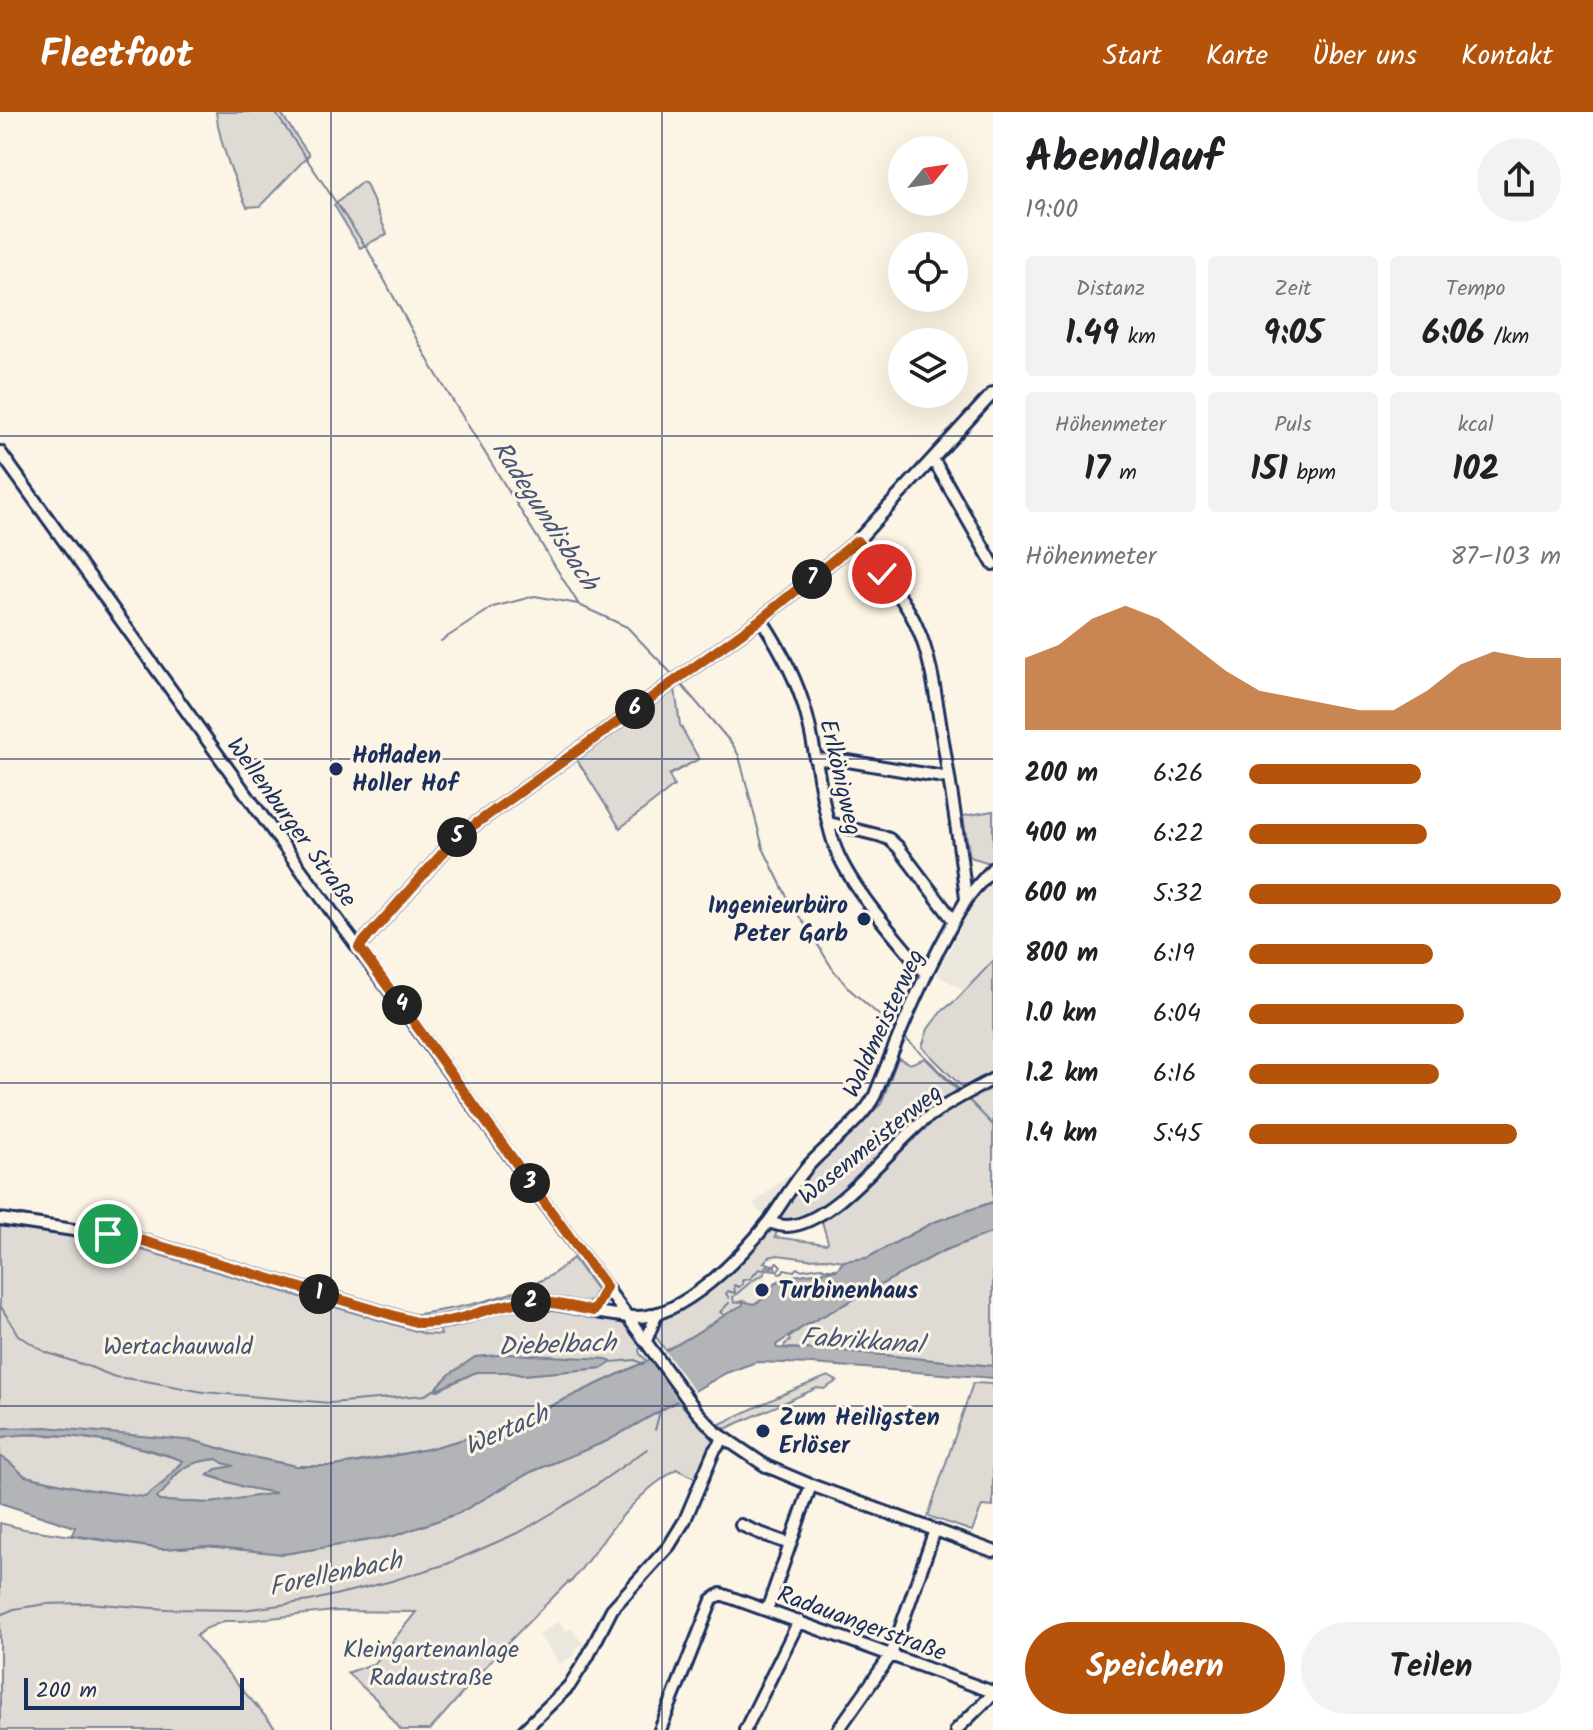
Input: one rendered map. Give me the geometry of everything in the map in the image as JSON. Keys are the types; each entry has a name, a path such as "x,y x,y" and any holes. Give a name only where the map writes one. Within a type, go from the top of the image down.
{"street":[{"path":"359,947 456,838 761,619 857,541 993,393"},
{"name":"Wellenburger Straße","path":"0,452 710,1426 766,1466 993,1551"},
{"path":"933,459 993,564"},
{"path":"857,541 904,605 923,641 936,697 966,899"},
{"name":"Erlkönigweg","path":"761,619 790,668 799,691 834,845 855,884 926,974"},
{"path":"815,759 848,761 949,778"},
{"path":"829,823 889,839 954,921"},
{"name":"Waldmeisterweg","path":"0,1219 140,1240 419,1323 458,1319 526,1301 628,1316 657,1313 696,1294 728,1266 769,1222 809,1165 868,1109 926,974 966,899 993,868"},
{"name":"Wasenmeisterweg","path":"769,1222 783,1226 796,1225 820,1215 924,1120 993,1079"},
{"path":"594,1311 606,1287"},
{"path":"646,1341 657,1313"},
{"path":"524,1730 569,1686 612,1608 669,1546 685,1520 714,1451 724,1438"},
{"path":"767,1610 811,1485"},
{"path":"741,1525 790,1544"},
{"path":"838,1730 891,1655 935,1530"},
{"name":"Radauangerstraße","path":"660,1730 712,1600 717,1595 725,1595 799,1621 993,1693"},
{"path":"745,1730 799,1621"},
{"path":"956,1730 993,1693"}],"shaded area":[{"path":"992,878 993,961 963,990 937,975 972,904"},
{"path":"791,1173 795,1176 762,1215 753,1204"},
{"path":"764,1274 771,1295 754,1304 734,1304 733,1297"},
{"path":"559,1621 566,1631 571,1628 583,1644 573,1656 560,1664 539,1635"}],"green space":[{"path":"216,112 280,112 309,155 260,206 247,207 224,149"},
{"path":"362,182 366,184 387,234 360,248 334,205"},
{"path":"675,689 680,725 699,759 669,775 674,786 620,828 577,760"},
{"path":"993,811 993,864 970,857 963,816"},
{"path":"993,961 993,1202 934,1222 867,1258 844,1261 778,1255 769,1257 764,1262 775,1266 776,1270 766,1269 764,1274 733,1297 734,1303 743,1301 743,1305 666,1351 651,1330 658,1317 674,1310 770,1226 778,1229 775,1237 828,1242 820,1215 790,1224 774,1218 811,1169 881,1104 898,1058 910,1064 925,1058 969,1099 967,1092 922,1047 928,1029 941,1012"},
{"name":"Wertachauwald","path":"0,1226 129,1246 426,1334 441,1335 439,1326 497,1310 538,1306 620,1322 642,1345 640,1354 647,1361 501,1429 428,1449 335,1466 296,1466 195,1441 0,1429","holes":["510,1354 603,1368 522,1375 476,1372 438,1390"]},
{"path":"993,1232 993,1366 784,1348 789,1338 804,1326 943,1251"},
{"path":"573,1258 598,1292 595,1299 587,1302 532,1296 436,1317 418,1314 468,1305 517,1291 548,1277"},
{"path":"828,1376 837,1381 725,1429 720,1424 786,1393"},
{"path":"973,1383 993,1384 993,1507 982,1506 972,1531 928,1516"},
{"name":"Kleingartenanlage Radaustraße","path":"678,1401 715,1441 697,1479 676,1469 635,1502 570,1583 495,1656 430,1730 401,1730 376,1699 347,1673 375,1663 416,1612 334,1611 224,1621 196,1636 277,1730 0,1730 0,1523 162,1549 207,1546 284,1554 394,1536 459,1513 531,1472 607,1441"},
{"path":"14,1434 71,1436 132,1446 183,1460 145,1498 85,1489 25,1476 0,1456 0,1438"},
{"path":"217,1459 237,1466 209,1476 244,1487 279,1493 211,1503 159,1501 157,1497 183,1469"}],"water":[{"name":"Wertach","path":"993,1202 993,1232 943,1251 804,1326 776,1345 777,1348 832,1350 993,1366 993,1378 756,1362 726,1373 607,1441 531,1472 459,1513 394,1536 284,1554 207,1546 163,1549 72,1535 75,1527 0,1503 0,1456 25,1476 85,1489 145,1497 183,1461 119,1443 92,1439 41,1435 0,1438 0,1429 6,1428 46,1427 195,1441 296,1466 335,1466 372,1460 501,1429 647,1361 743,1305 743,1301 754,1304 771,1295 772,1286 784,1277 836,1270 844,1261 867,1258 934,1222","holes":["217,1459 234,1466 216,1469 208,1475 276,1493 211,1503 159,1501 157,1497 183,1469"]},
{"path":"510,1354 607,1359 612,1362 603,1368 522,1375 476,1372 436,1388 475,1357"}],"pier":[{"path":"663,1348 697,1395 680,1404 647,1357"}],"waterway":[{"name":"Radegundisbach","path":"275,112 368,250 432,367 579,605 627,627 673,675"},
{"path":"441,641 493,607 535,596 578,604"},
{"name":"Radegundisbach","path":"680,683 739,756 763,848 790,903 848,988 896,1030"},
{"name":"Radegundisbach","path":"904,1037 960,1090"},
{"name":"Radegundisbach","path":"967,1098 993,1125"},
{"path":"729,1298 726,1294 728,1291 735,1293 734,1285 739,1287 743,1280 750,1279 759,1269 763,1270 767,1265 771,1268 777,1262 781,1266 777,1271 779,1274 784,1269 838,1269"},
{"path":"725,1316 720,1312 729,1303"},
{"name":"Diebelbach","path":"0,1305 18,1335 45,1352 115,1377 203,1392 330,1403 425,1395 438,1388"},
{"name":"Diebelbach","path":"611,1362 635,1360 643,1364"},
{"name":"Forellenbach","path":"655,1430 660,1411"},
{"name":"Forellenbach","path":"0,1615 14,1609 46,1604 87,1603 166,1609 243,1610 310,1601 388,1582 447,1564 522,1531 579,1497 647,1449"}],"place":[{"name":"Hofladen Holler Hof","path":"336,769"},
{"name":"Ingenieurbüro Peter Garb","path":"864,919"},
{"name":"Turbinenhaus","path":"762,1290"},
{"name":"Zum Heiligsten Erlöser","path":"763,1431"}],"route":[{"path":"108,1234 140,1240 419,1323 458,1319 526,1301 594,1311 606,1287 359,947 456,838 761,619 857,541 882,574"}],"water label":[{"name":"Fabrikkanal","path":"862,1340"}]}
